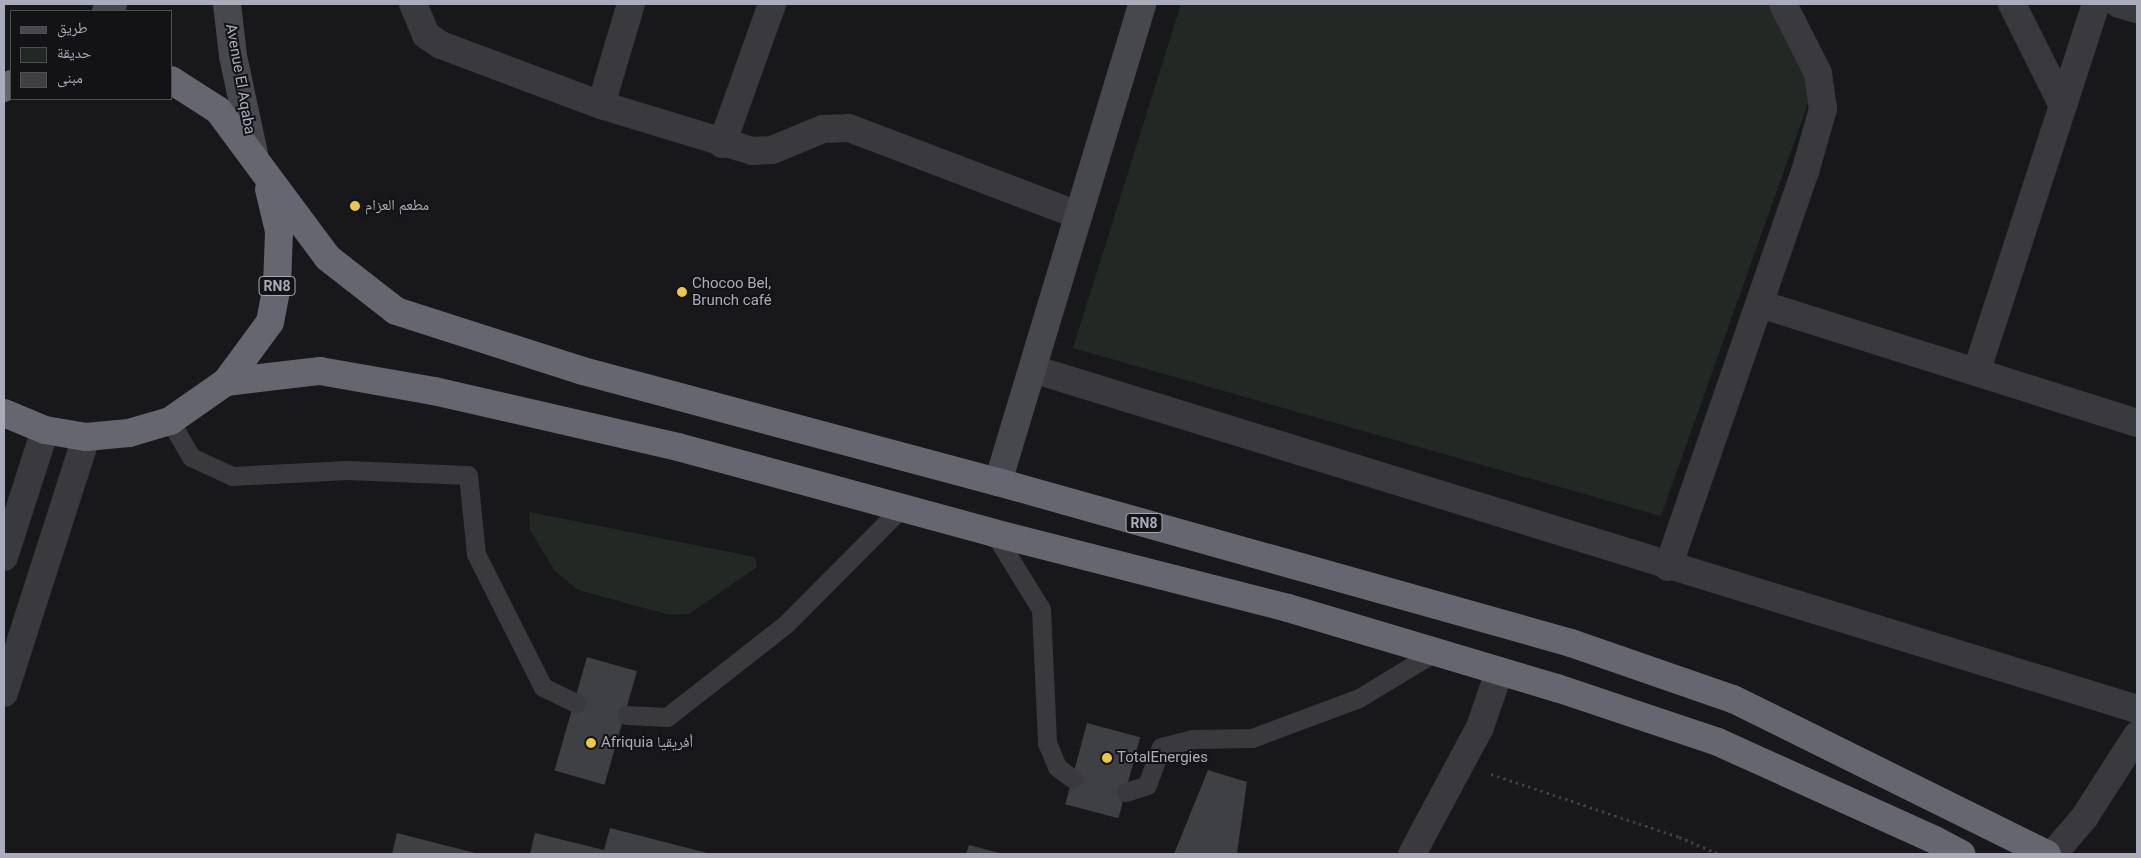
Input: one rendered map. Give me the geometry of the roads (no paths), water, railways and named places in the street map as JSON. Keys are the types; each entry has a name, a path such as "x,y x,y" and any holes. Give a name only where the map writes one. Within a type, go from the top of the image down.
{"highway":[{"name":"RN8","path":"172,81 218,110 328,258 396,311 583,371 998,482 1571,643 1733,699 2047,854"},
{"name":"RN8","path":"4,413 45,430 86,436 129,433 170,421 226,382 270,322 276,295 279,231 260,166"},
{"name":"RN8","path":"226,382 320,371 434,391 678,446 994,533 1288,608 1499,672 1718,742 1936,840 1961,854"}],"street":[{"name":"Avenue El Aqaba","path":"227,4 233,56 260,166"},
{"path":"413,4 426,35 441,45 601,105 722,144 762,152 810,132 834,127 849,128 1078,215"},
{"path":"601,105 631,4"},
{"path":"722,144 772,4"},
{"path":"1668,567 1760,304 1823,109 1818,73 1783,4"},
{"path":"2012,4 2063,106"},
{"path":"1977,370 2096,4"},
{"path":"2120,4 2137,9"},
{"path":"998,482 1078,215 1138,5"},
{"path":"1760,304 1977,370 2137,423"},
{"path":"1032,369 1668,567 1879,628 2137,709"},
{"path":"4,557 45,430"},
{"path":"4,693 86,436"},
{"path":"1412,854 1480,727 1499,672"},
{"path":"2053,854 2084,818 2137,735"}],"lane":[{"path":"170,421 191,457 232,476 347,470 468,475 476,554 544,687 576,703"},
{"path":"626,715 667,717 786,624 901,508"},
{"path":"994,533 1041,609 1047,743 1058,767 1074,778"},
{"path":"1126,792 1147,785 1161,747 1192,739 1252,738 1359,698 1434,653"}],"place":[{"name":"مطعم العزام","path":"355,206"},
{"name":"Chocoo Bel, Brunch café","path":"682,292"},
{"name":"Afriquia أفريقيا","path":"591,743"},
{"name":"TotalEnergies","path":"1107,758"}]}
